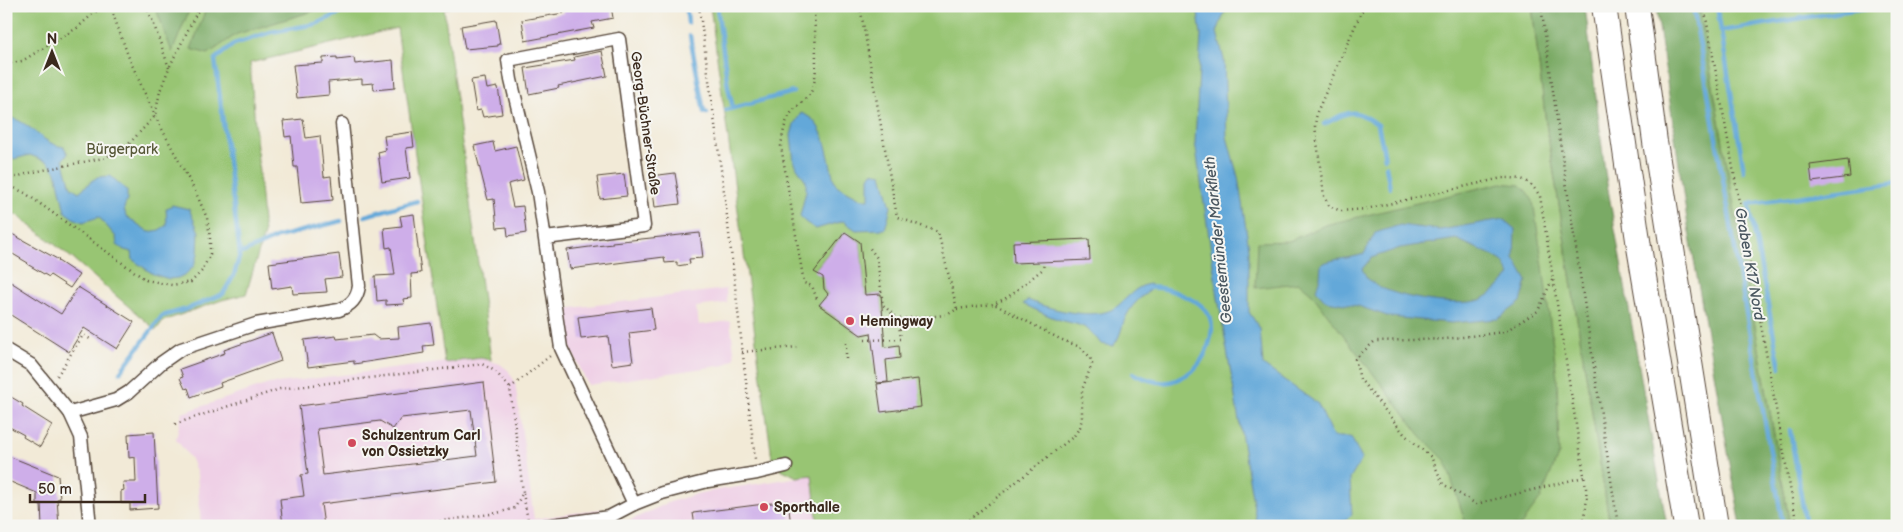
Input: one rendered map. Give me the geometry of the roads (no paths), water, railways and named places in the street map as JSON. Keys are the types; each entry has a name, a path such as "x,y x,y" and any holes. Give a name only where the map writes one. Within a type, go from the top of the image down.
{"highway":[{"path":"1604,6 1641,257 1686,526"},
{"path":"1636,6 1654,142 1716,526"}],"street":[{"name":"Georg-Büchner-Straße","path":"545,238 644,226 619,39 508,60 511,80 538,192 560,348 634,504"},
{"path":"70,413 116,400 129,392 161,363 181,350 256,324 339,310 352,303 359,286 342,124"},
{"path":"6,350 31,365 70,413 81,437 90,526"},
{"path":"545,526 609,517 662,492 786,466"}],"water":[{"name":"Geestemünder Markfleth","path":"1197,6 1227,6 1217,32 1224,60 1227,137 1238,177 1249,248 1249,312 1260,329 1263,365 1318,404 1333,437 1351,437 1362,459 1350,479 1352,515 1334,525 1325,526 1314,523 1310,526 1257,526 1218,298 1195,142 1201,35"},
{"path":"801,113 817,125 822,134 836,185 862,199 869,199 869,177 872,172 882,174 891,207 885,229 856,230 843,221 816,229 805,222 800,216 806,191 806,181 794,163 791,135 794,124"},
{"path":"12,118 25,124 50,142 64,147 68,154 63,159 71,187 79,192 97,177 111,176 127,191 127,200 124,208 126,216 149,232 159,230 167,225 166,209 172,205 189,209 199,232 198,254 194,266 186,274 178,278 169,279 153,274 133,260 132,252 124,250 117,245 116,237 99,217 83,222 65,212 56,172 48,162 30,155 14,159 6,155 6,122"},
{"path":"1503,219 1515,229 1514,258 1527,281 1521,302 1498,319 1451,323 1390,317 1358,306 1326,301 1316,290 1320,278 1321,264 1364,254 1375,233 1400,225 1440,230","holes":["1456,239 1503,262 1510,275 1488,296 1470,302 1439,302 1405,296 1377,285 1368,279 1362,269 1371,258 1400,248"]},
{"path":"1149,284 1153,287 1130,309 1113,346 1101,344 1091,332 1082,326 1057,319 1023,304 1028,300 1059,310 1095,314 1115,308 1139,287"}],"waterway":[{"path":"120,372 162,316 187,309 223,294 234,275 240,254 215,59 234,44 271,32 316,24 355,6"},
{"path":"686,6 688,23"},
{"path":"717,6 728,87 733,108"},
{"name":"Graben K17 Nord","path":"1693,6 1783,526"},
{"path":"1717,6 1721,31"},
{"path":"1744,171 1721,31 1877,6"},
{"path":"690,36 704,112 707,113"},
{"path":"726,110 793,92"},
{"path":"1324,124 1345,114 1357,113 1363,115 1378,125 1385,158"},
{"path":"1386,166 1390,188"},
{"path":"1780,368 1749,204 1897,183"},
{"path":"365,216 417,201"},
{"path":"240,254 278,237 341,221"},
{"name":"Geestemünder Markfleth","path":"1133,373 1155,382 1169,382 1179,378 1191,372 1200,363 1211,337 1212,323 1208,313 1199,304 1170,290 1148,288"},
{"path":"1790,430 1806,526"}],"place":[{"name":"Hemingway","path":"850,321"},
{"name":"Schulzentrum Carl von Ossietzky","path":"352,443"},
{"name":"Sporthalle","path":"764,507"}],"park label":[{"name":"Bürgerpark","path":"122,149"}]}
